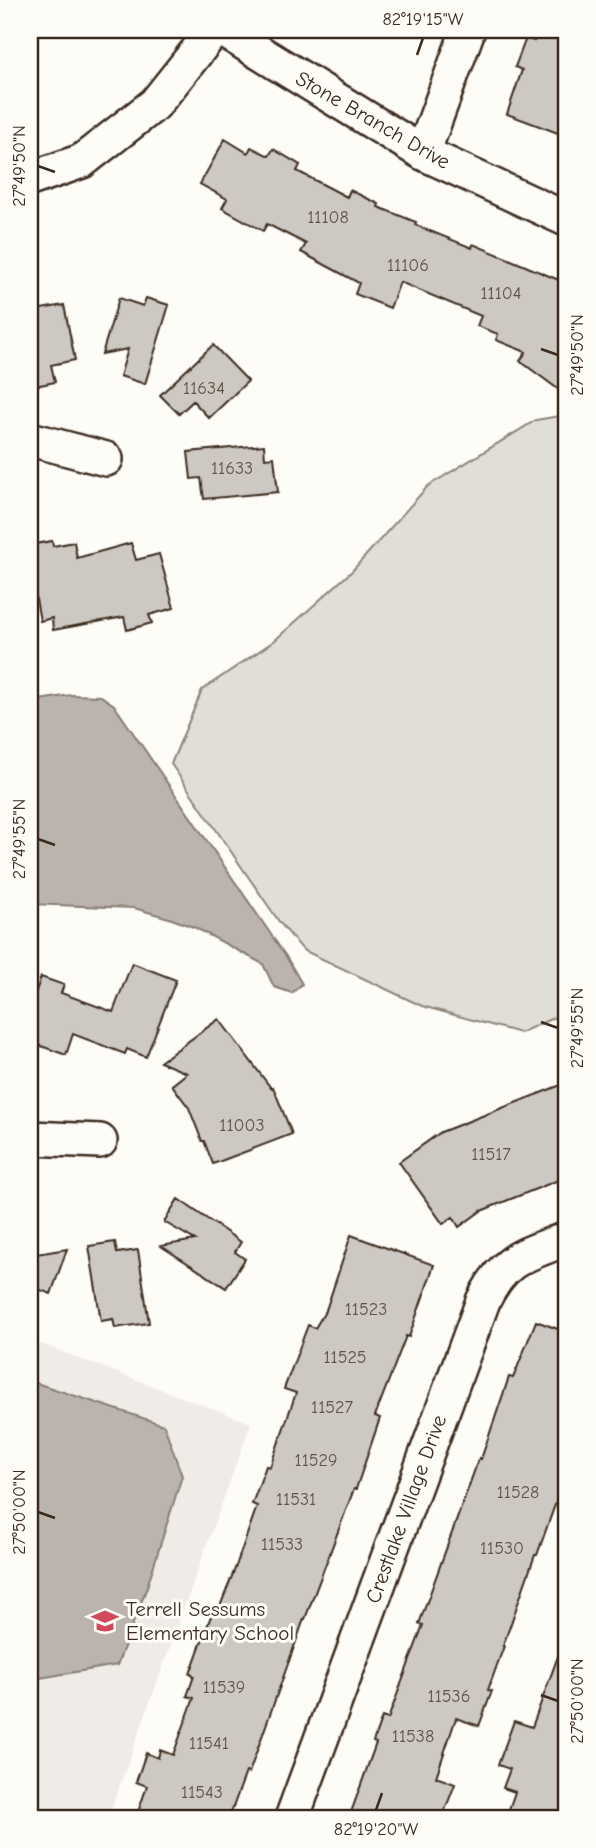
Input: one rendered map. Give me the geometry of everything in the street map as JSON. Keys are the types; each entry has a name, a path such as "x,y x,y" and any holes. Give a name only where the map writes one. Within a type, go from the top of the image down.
{"street":[{"path":"30,179 82,161 155,104 214,30"},
{"name":"Stone Branch Drive","path":"223,30 422,153 566,219"},
{"path":"422,153 468,30"},
{"path":"30,441 106,459"},
{"path":"30,1138 100,1141"},
{"name":"Crestlake Village Drive","path":"292,1818 483,1301 502,1269 519,1257 566,1239"}],"shaded area":[{"path":"566,415 566,1012 520,1033 422,1006 303,950 280,923 171,764 202,690 274,641 352,571 428,486 536,420"},
{"path":"71,695 101,696 114,705 287,958 302,984 292,993 274,987 263,964 196,928 169,918 134,908 30,904 30,711 39,700"},
{"name":"Terrell Sessums Elementary School","path":"30,1340 251,1423 108,1818 30,1818"},
{"path":"30,1381 164,1425 182,1476 147,1587 117,1665 40,1678 30,1674"}],"building":[{"path":"538,30 566,30 566,136 507,114 522,70 515,67 526,38 534,41"},
{"path":"225,139 248,153 251,147 269,156 273,149 300,165 297,171 347,197 350,190 379,204 378,207 416,222 415,225 472,248 473,244 566,283 566,395 520,361 526,352 496,340 498,334 477,326 481,316 400,282 390,308 355,294 359,283 301,252 306,244 267,224 263,231 222,208 227,199 200,184"},
{"path":"119,298 143,306 146,298 169,305 145,384 120,376 128,349 102,354"},
{"path":"64,305 75,360 51,365 55,382 30,387 30,311"},
{"path":"213,345 248,381 209,418 193,401 179,414 160,395"},
{"path":"264,445 265,458 274,457 278,492 204,499 201,478 191,479 188,452"},
{"path":"52,541 53,546 74,542 77,558 131,543 136,560 159,554 174,608 149,615 152,623 127,630 124,617 53,630 52,618 40,621 30,566 30,545"},
{"path":"132,963 176,980 146,1057 127,1049 125,1054 73,1034 66,1055 30,1042 30,1008 41,977 64,985 61,993 113,1012"},
{"path":"219,1019 271,1088 273,1087 292,1134 213,1164 189,1108 172,1085 187,1073 160,1062"},
{"path":"566,1083 566,1177 481,1211 459,1227 453,1217 443,1224 399,1162 441,1132"},
{"path":"178,1199 241,1242 235,1252 245,1259 226,1288 161,1246 195,1240 164,1222"},
{"path":"351,1235 434,1265 409,1337 406,1336 375,1416 380,1418 356,1489 304,1619 249,1773 246,1772 229,1818 136,1818 147,1786 136,1782 146,1753 158,1758 160,1750 173,1755 194,1698 187,1696 194,1676 190,1674 212,1613 217,1614 236,1566 257,1506 252,1504 266,1466 270,1467 296,1393 284,1389 308,1325 315,1328 326,1310"},
{"path":"115,1242 117,1253 138,1250 149,1323 115,1328 113,1319 101,1321 89,1246"},
{"path":"67,1249 51,1294 30,1286 30,1255"},
{"path":"536,1321 566,1332 566,1474 503,1646 488,1690 492,1691 479,1726 456,1718 436,1777 455,1784 442,1818 349,1818 376,1743 373,1742 382,1717 388,1719 423,1625 419,1624 509,1377 513,1378"},
{"path":"564,1640 566,1818 506,1818 515,1792 503,1788 510,1769 498,1765 514,1721 532,1727"}],"place":[{"name":"Terrell Sessums Elementary School","path":"105,1621"}]}
